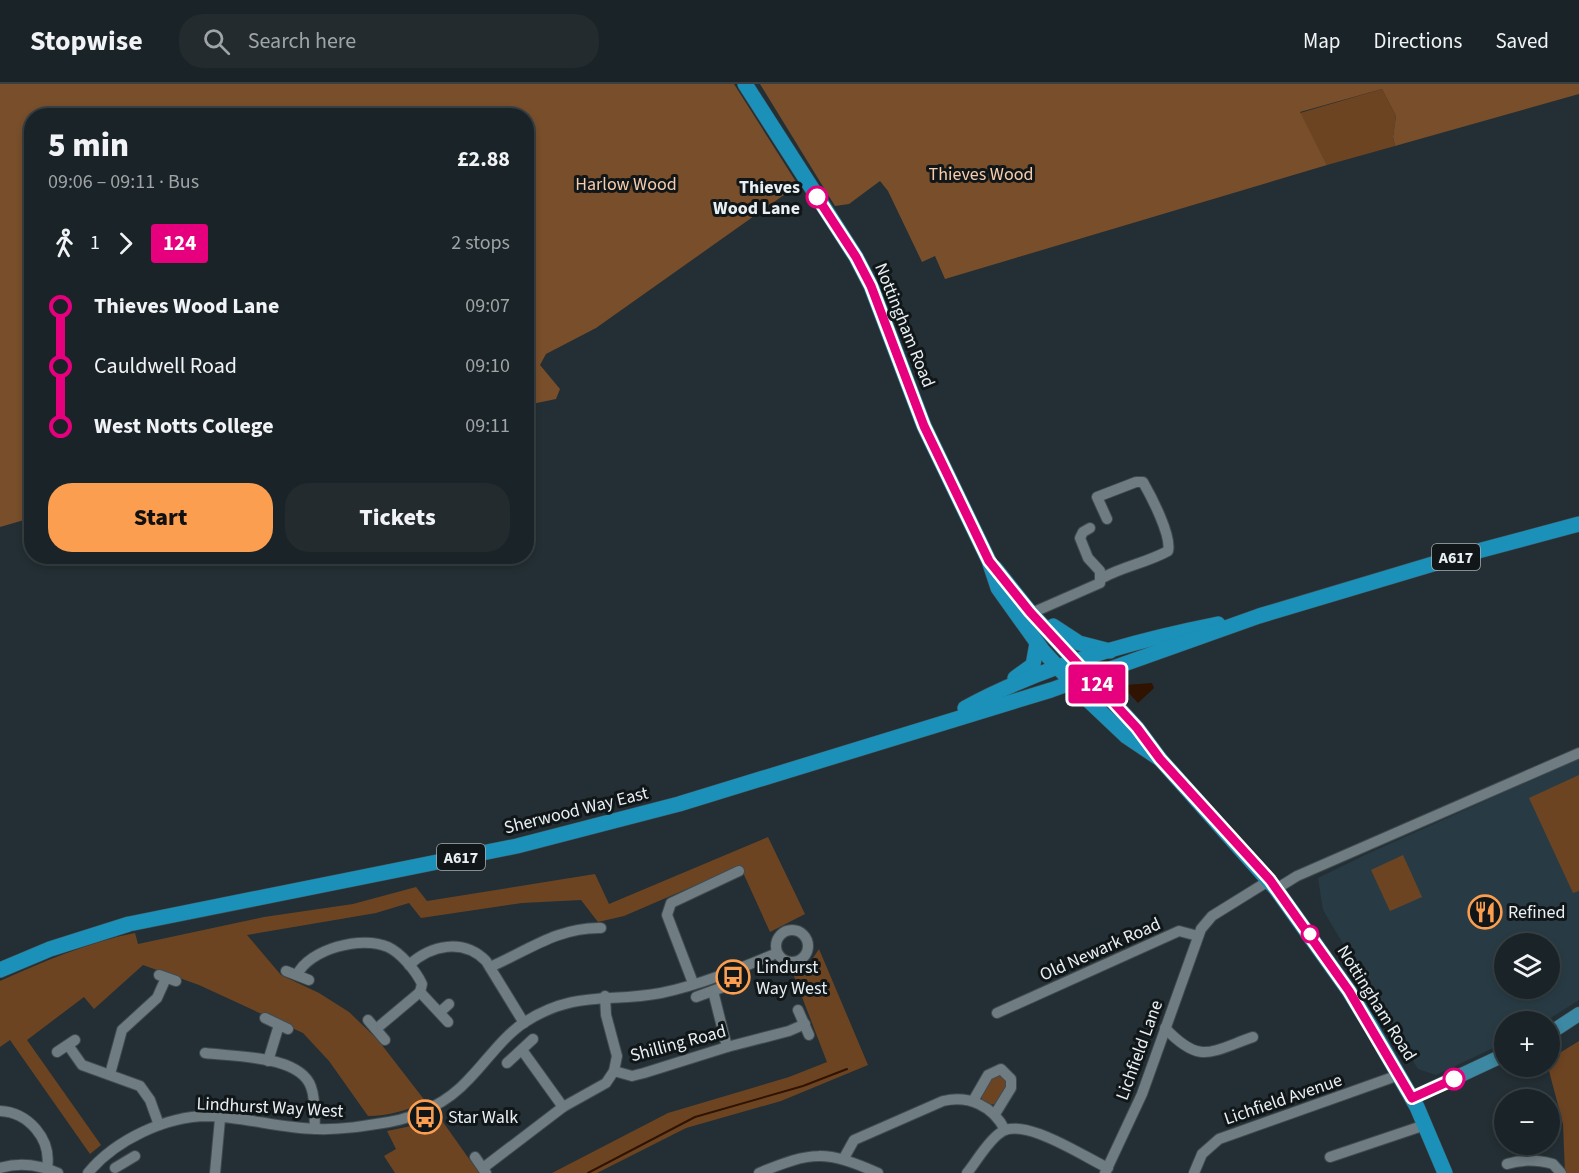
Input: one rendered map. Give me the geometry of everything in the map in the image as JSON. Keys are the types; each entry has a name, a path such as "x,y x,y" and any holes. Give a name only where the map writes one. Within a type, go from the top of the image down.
{"highway":[{"name":"Nottingham Road","path":"745,84 856,257 881,311 924,426 989,561 1025,617 1037,643 1075,672 1137,728 1160,759 1273,884 1349,991 1399,1075 1415,1102 1445,1173"},
{"name":"A617","path":"1075,672 1185,645 1259,616 1463,555 1579,524"},
{"name":"A617","path":"1075,672 1111,651 1162,636 1259,616"},
{"name":"Nottingham Road","path":"1025,617 1075,672 1126,736 1160,759"},
{"path":"1025,617 1079,643 1111,651"},
{"path":"990,696 1033,665 1037,643"},
{"path":"990,696 1009,694 1075,672"},
{"name":"Sherwood Way East","path":"0,970 50,949 129,924 517,846 679,804 802,768 948,720 1075,672"},
{"name":"Sherwood Way East","path":"948,720 967,707 990,696"}],"main road":[{"path":"1560,1026 1579,1014"},
{"path":"1560,1035 1579,1023"},
{"path":"1415,1102 1494,1060"},
{"path":"1415,1102 1494,1068"}],"street":[{"path":"1025,617 1100,583 1102,578 1131,565 1146,563 1168,551 1168,537 1143,482 1136,482 1097,497 1107,519"},
{"path":"1090,528 1083,532 1080,538 1088,558 1100,571 1102,578"},
{"path":"1198,936 1203,924 1212,916 1273,884 1297,876 1579,753"},
{"path":"693,983 667,915 671,903 740,871"},
{"path":"490,967 540,940 588,923 601,928"},
{"name":"Old Newark Road","path":"997,1013 1179,931 1198,936"},
{"name":"Lichfield Lane","path":"1106,1171 1142,1094 1198,936"},
{"path":"309,980 291,973 319,952 371,943 391,948 409,965 422,984 420,992 376,1029"},
{"path":"409,965 431,950 456,946 478,952 490,967 524,1023"},
{"name":"Lindhurst Way West","path":"88,1173 108,1154 159,1125 189,1118 210,1116 315,1129 335,1129 388,1122 425,1111 467,1082 493,1050 524,1023 568,1002 605,996 658,993 777,953"},
{"path":"110,1074 122,1030 157,998 167,978"},
{"path":"696,997 726,986"},
{"path":"712,991 727,1047"},
{"path":"420,992 448,1022"},
{"path":"605,996 617,1056 614,1071"},
{"path":"440,1012 449,1004"},
{"path":"798,1010 809,1035"},
{"path":"265,1018 283,1027 272,1038 268,1061"},
{"path":"368,1020 386,1040"},
{"name":"Shilling Road","path":"485,1171 563,1107 603,1085 614,1071 632,1076 789,1031 805,1024"},
{"path":"1165,1028 1183,1047 1196,1053 1216,1050 1253,1037"},
{"path":"507,1063 533,1039"},
{"path":"57,1052 71,1043 82,1065 140,1086 150,1100 159,1125"},
{"path":"522,1050 563,1107"},
{"path":"205,1053 292,1066 304,1074 312,1089 315,1129"},
{"path":"973,1101 988,1075 1001,1070 1011,1079 1011,1088 995,1114"},
{"name":"Lichfield Avenue","path":"1194,1173 1202,1154 1219,1139 1399,1075"},
{"path":"844,1158 848,1145 854,1140 943,1101 958,1098 973,1101 995,1114 1005,1130"},
{"path":"0,1111 16,1112 32,1124 48,1154 47,1168"},
{"path":"216,1173 220,1119"},
{"path":"1330,1157 1425,1125"},
{"path":"967,1173 999,1133 1014,1127 1026,1129 1106,1171"},
{"path":"759,1173 810,1156 831,1155 844,1158 860,1169 878,1173"},
{"path":"475,1157 485,1171"},
{"path":"115,1168 130,1159 132,1173"},
{"path":"1507,1164 1518,1161 1546,1162 1553,1164 1561,1173"},
{"path":"0,1168 24,1164 47,1168 58,1173"}],"shaded area":[{"path":"1382,89 1396,116 1393,137 1395,146 1327,165 1300,113"},
{"path":"1152,683 1154,688 1138,703 1126,690 1126,685"},
{"path":"1579,759 1579,1000 1560,1012 1494,1011 1494,1048 1436,1075 1418,1069 1323,910 1318,878"},
{"path":"1579,775 1579,891 1573,893 1529,798"},
{"path":"768,837 805,914 770,932 740,866 624,916 598,922 581,900 522,903 421,918 409,903 376,913 247,935 281,975 319,993 349,1012 378,1040 426,1102 398,1112 368,1116 329,1061 303,1033 199,985 143,965 94,1009 84,997 27,1040 101,1145 90,1154 10,1040 0,1047 0,981 66,953 117,937 135,933 138,944 264,917 353,904 416,887 427,901 595,874 609,904"},
{"path":"1403,855 1422,897 1390,911 1371,870"},
{"path":"819,949 868,1065 781,1101 686,1128 597,1173 552,1173 668,1113 789,1077 827,1062 792,971 811,961"},
{"path":"1579,1041 1579,1173 1565,1173 1560,1089 1554,1089 1551,1077 1560,1077 1560,1053"},
{"path":"997,1074 1005,1077 1008,1085 995,1104 989,1105 982,1100 983,1092 988,1082"},
{"path":"438,1115 479,1173 395,1173 384,1156 396,1149 387,1131 411,1126"}],"green space":[{"name":"Harlow Wood","path":"0,84 734,84 798,185 596,328 546,354 540,365 560,389 556,399 534,404 534,108 24,108 24,520 0,527"},
{"name":"Thieves Wood","path":"760,84 1579,84 1579,94 1395,146 1393,137 1396,116 1382,89 1300,112 1327,165 945,279 935,256 922,262 888,191 880,181 849,204 835,206"}],"waterway":[{"path":"588,1173 695,1117 803,1086 847,1069"}],"bus line":[{"name":"124","path":"817,197 856,257 871,286 924,426 989,561 1030,612 1137,728 1160,759 1270,880 1349,991 1412,1098 1454,1079"}],"place":[{"name":"Thieves Wood Lane","path":"817,197"},
{"name":"Refined","path":"1485,912"},
{"name":"Lindurst Way West","path":"733,977"},
{"name":"Star Walk","path":"425,1117"}]}
